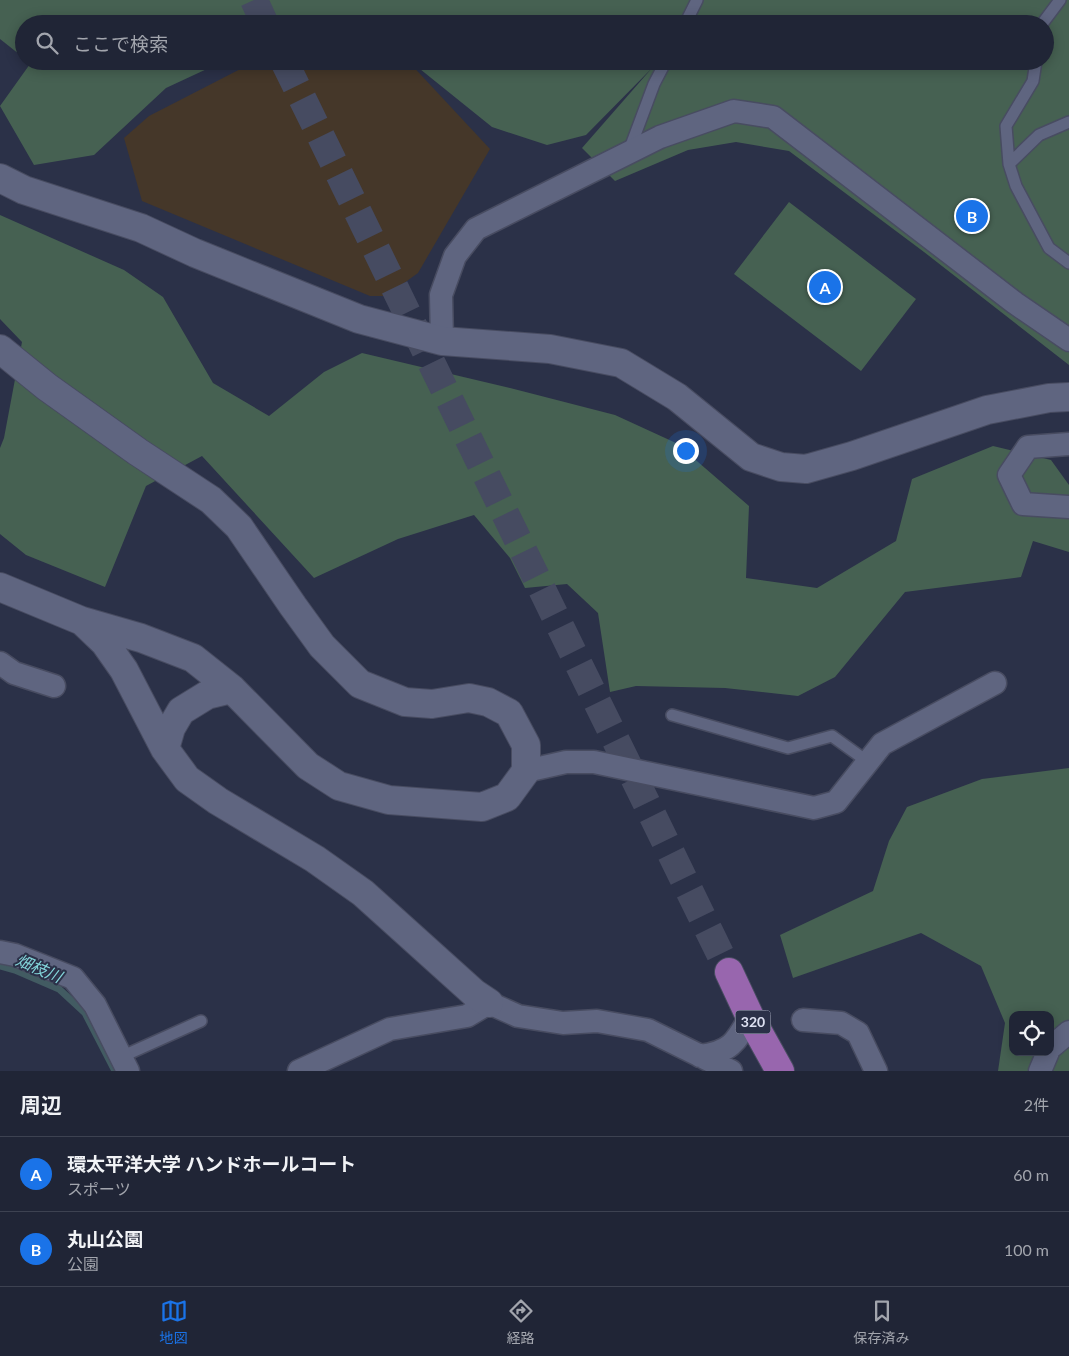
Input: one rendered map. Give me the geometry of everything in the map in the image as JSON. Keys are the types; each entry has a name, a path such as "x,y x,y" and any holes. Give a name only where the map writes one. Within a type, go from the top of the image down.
{"highway":[{"name":"320","path":"729,972 780,1071"}],"street":[{"path":"442,341 441,295 455,256 476,229 660,137 734,110 773,116 1016,303 1069,340"},
{"path":"0,178 24,190 141,228 196,253 359,318 442,341 550,349 621,363 677,397 751,457 781,467 806,469 852,456 986,410 1049,398 1069,397"},
{"path":"0,349 54,392 138,452 211,500 239,527 292,606 322,646 360,684 405,702 432,704 469,698 488,702 509,713 526,745 526,771 507,797 482,807 389,800 339,786 308,766 232,689 193,658 142,638 82,621 0,587"},
{"path":"1069,444 1028,447 1009,475 1023,504 1069,507"},
{"path":"82,621 105,643 124,670 165,749 187,779 218,800 315,858 364,893 474,993 489,1003 518,1016 562,1023 597,1022 648,1030 704,1063 732,1071"},
{"path":"0,662 14,673 54,686"},
{"path":"526,771 566,762 594,762 814,808 836,802 882,744 995,683"},
{"path":"165,749 171,728 181,710 206,695 232,689"},
{"path":"0,952 15,955 73,978 95,1005 124,1064"},
{"path":"299,1071 390,1029 467,1016 489,1003"},
{"path":"704,1063 710,1055 726,1049 738,1039 750,1016"},
{"path":"803,1020 841,1023 858,1032 876,1071"},
{"path":"1054,1045 1069,1032"},
{"path":"1040,1071 1046,1056"}],"lane":[{"path":"690,15 698,0"},
{"path":"1049,15 1060,0"},
{"path":"629,152 654,84 661,70"},
{"path":"1035,70 1033,81 1006,126 1009,164 1016,186 1049,248 1069,264"},
{"path":"1009,164 1038,136 1069,122"},
{"path":"672,715 788,748 832,736 868,762"},
{"path":"124,1064 200,1021"}],"shaded area":[{"path":"238,70 416,70 490,149 418,273 386,296 370,296 142,201 124,138 149,116"}],"green space":[{"path":"0,0 1069,0 1069,365 924,252 789,151 736,142 688,150 615,181 582,148 650,70 1054,70 1054,15 15,15 15,51 0,39"},
{"path":"26,70 205,70 166,88 94,155 34,165 0,106"},
{"path":"421,70 650,70 586,135 547,145 492,127"},
{"path":"789,202 916,299 861,371 734,274"},
{"path":"0,215 124,270 163,297 213,383 269,416 324,372 362,353 615,415 676,443 749,506 746,578 817,588 896,541 912,479 993,446 1051,460 1069,485 1069,552 1033,541 1021,577 905,592 835,677 798,696 725,688 636,686 610,692 598,613 567,584 525,588 510,558 474,515 398,539 314,578 202,456 146,486 105,587 26,555 0,534 0,448 4,438 22,342 0,319"},
{"path":"1069,768 1069,1071 998,1071 1005,1023 981,966 921,933 793,978 780,935 873,891 889,841 907,807 982,779"}],"waterway":[{"name":"畑枝川","path":"0,966 15,970 59,989 85,1013 115,1071"}],"tunnel":[{"path":"254,0 261,15"},
{"path":"288,70 729,972"}],"place":[{"name":"丸山公園","path":"972,216"},
{"name":"環太平洋大学 ハンドホールコート","path":"825,287"}]}
